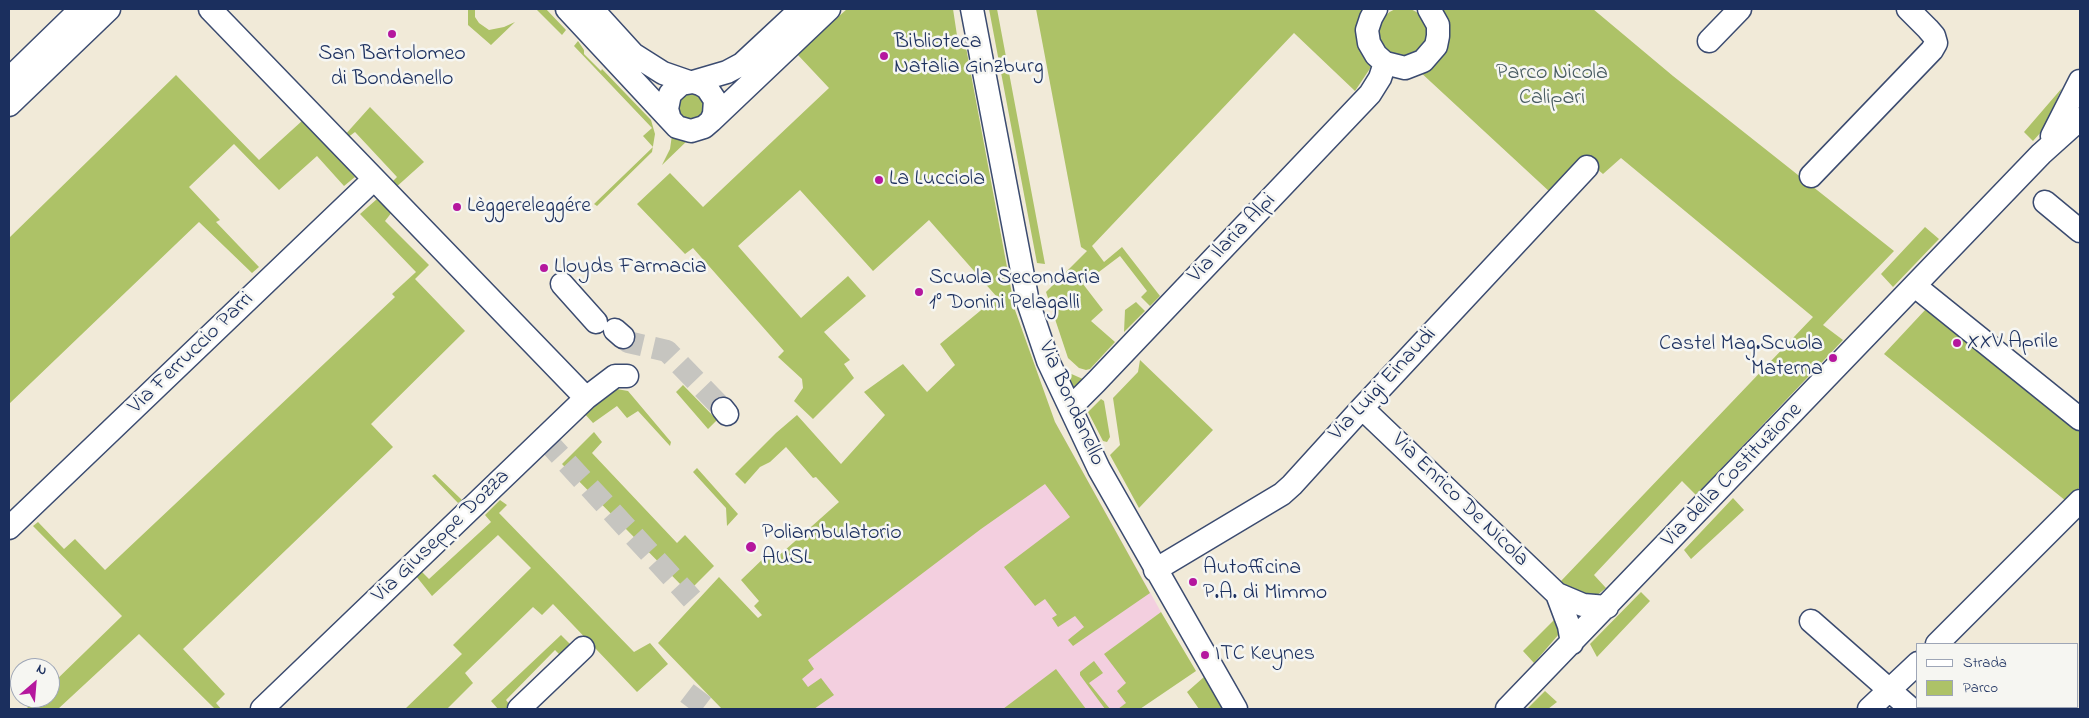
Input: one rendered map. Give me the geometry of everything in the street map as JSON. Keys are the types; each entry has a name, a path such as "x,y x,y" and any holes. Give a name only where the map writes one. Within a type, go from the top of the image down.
{"street":[{"path":"9,79 81,9"},
{"path":"9,104 109,9"},
{"path":"210,9 586,398"},
{"path":"567,9 669,116 677,127 690,131 704,127 711,121 829,9"},
{"path":"592,9 633,54 663,73 707,88 715,100 714,114 711,121"},
{"path":"669,116 667,101 670,94 681,84 727,72 742,64 801,9"},
{"name":"Via Bondanello","path":"972,9 1028,302 1048,361 1099,469 1236,709"},
{"path":"1376,9 1370,18 1368,30 1369,43 1376,55 1395,67 1414,66 1430,55 1436,46 1438,25 1429,9"},
{"path":"1710,41 1740,9"},
{"path":"1811,176 1936,43 1934,36 1928,28 1908,9"},
{"name":"Via Ilaria Alpi","path":"1068,403 1078,400 1096,382 1370,94 1380,78 1386,63"},
{"name":"Via della Costituzione","path":"2041,154 2068,108 2080,81"},
{"name":"Via della Costituzione","path":"1507,709 2041,154 2080,119"},
{"name":"Via Luigi Einaudi","path":"1155,570 1282,494 1587,168"},
{"name":"Via Ferruccio Parri","path":"9,528 374,179"},
{"path":"2046,202 2080,231"},
{"path":"562,284 611,330"},
{"path":"1914,286 2078,413"},
{"name":"Via Giuseppe Dozza","path":"262,709 586,398 615,376 628,376"},
{"name":"Via Enrico De Nicola","path":"1362,408 1557,594 1583,605 1607,607"},
{"path":"1938,643 2080,501"},
{"name":"Via Enrico De Nicola","path":"1557,594 1569,626 1572,643"},
{"path":"1811,621 1911,709"},
{"path":"519,709 583,648"},
{"path":"1870,709 1916,665"}],"shaded area":[{"path":"1055,422 1161,612 1114,647 1140,709 809,709 765,657"}],"green space":[{"path":"1398,8 1408,8 1420,15 1427,27 1427,37 1420,49 1408,56 1398,56 1390,52 1383,45 1379,37 1379,27 1383,19 1390,12"},
{"path":"468,9 475,9 475,17 479,23 489,30 504,27 515,22 491,45 468,25"},
{"path":"536,9 546,9 566,30 562,35"},
{"path":"847,9 953,9 958,42 965,42 1015,310 1055,422 1150,593 1073,646 1068,640 1084,627 1075,616 1058,627 1052,618 1057,615 1045,599 1035,606 1004,567 1070,517 1045,484 981,529 808,660 814,669 802,679 808,687 821,678 834,695 814,709 722,709 658,643 719,577 758,618 762,615 754,606 759,601 741,580 769,553 775,559 839,502 816,477 813,478 786,447 770,462 760,467 745,484 735,474 797,415 841,464 885,415 864,392 903,364 927,392 955,365 940,344 997,297 929,220 873,271 800,190 738,246 801,318 848,276 866,296 824,332 850,360 844,364 854,378 813,419 794,401 803,388 802,379 778,357 784,351 693,248 685,254 637,204 670,173 703,207 829,88 797,54"},
{"path":"989,9 997,9 1045,264 1037,263"},
{"path":"1036,9 1369,9 1373,64 1355,91 1294,33 1092,246 1104,262 1122,247 1160,296 1150,306 1141,297 1147,291 1120,256 1083,284 1103,310 1091,321 1115,342 1090,369 1086,370 1079,368 1068,358 1046,292 1087,251 1081,247"},
{"name":"Parco Nicola Calipari","path":"1436,9 1593,9 1673,76 1894,251 1823,325 1843,340 1696,495 1682,481 1594,575 1606,588 1596,596 1569,592 1561,581 1813,317 1621,158 1603,174 1584,158 1551,193 1418,70"},
{"path":"578,41 584,50 584,54 601,71 602,69 651,120 655,134 653,147 643,136 652,128 574,46"},
{"path":"176,75 259,160 303,120 355,177 344,186 317,156 279,190 234,144 189,187 220,220 216,222 259,267 252,273 199,222 9,404 9,238"},
{"path":"2062,88 2042,131 2033,141 2024,132"},
{"path":"689,89 707,100 702,119 681,120 676,99"},
{"path":"370,107 424,162 394,189 390,184 397,177 355,132 347,138 344,136"},
{"path":"672,135 688,140 662,165 670,149"},
{"path":"653,147 652,152 597,206 594,204"},
{"path":"377,199 392,212 385,221 429,265 415,279 465,331 371,424 393,447 183,649 225,694 216,703 221,709 215,709 139,634 60,707 60,676 122,616 33,526 38,522 64,549 75,539 105,570 395,297 392,294 416,272 360,214"},
{"path":"1925,227 1939,239 1893,287 1881,274"},
{"path":"1136,302 1145,311 1124,332 1125,310"},
{"path":"1926,309 2080,432 2080,487 2066,501 1884,354"},
{"path":"1140,360 1213,430 1139,508 1110,455 1120,445 1113,398 1138,372"},
{"path":"1062,365 1067,372 1085,380 1076,389 1072,388"},
{"path":"683,385 717,420 708,429 676,392"},
{"path":"611,388 628,391 671,442 670,446 638,411 627,418 617,406 593,423 584,413"},
{"path":"1101,399 1104,401 1110,437 1107,442 1103,441 1088,412"},
{"path":"594,432 602,442 592,453 677,543 685,535 714,566 688,592 562,464"},
{"path":"697,468 738,514 727,526 726,508 693,472"},
{"path":"435,474 462,500 458,503 432,476"},
{"path":"1733,498 1744,510 1691,559 1684,550"},
{"path":"500,500 507,505 499,513 634,652 650,643 668,664 637,692 553,604 542,615 533,607 465,673 473,683 447,709 405,709 462,654 453,645 531,568 498,535 432,596 416,576 421,571 429,579 491,522 485,515"},
{"path":"1641,592 1650,601 1597,657 1590,644"},
{"path":"1161,612 1196,671 1140,709 1118,709 1126,703 1117,691 1126,683 1104,654"},
{"path":"1554,620 1559,634 1534,663 1523,651"},
{"path":"561,635 575,649 564,659 555,650 506,700 513,709 498,709 491,701"},
{"path":"1094,661 1103,673 1089,683 1110,709 1105,709 1080,675 1080,672"},
{"path":"1056,669 1086,709 1003,709"},
{"path":"1204,677 1225,709 1199,709 1187,692"},
{"path":"1545,691 1557,702 1548,709 1527,709"},
{"path":"27,708 59,708 58,709"}],"tunnel":[{"path":"623,337 628,342 667,351 723,409"},
{"path":"545,439 692,599"},
{"path":"687,693 708,709"}],"place":[{"name":"San Bartolomeo di Bondanello","path":"392,34"},
{"name":"Biblioteca Natalia Ginzburg","path":"884,56"},
{"name":"La Lucciola","path":"879,180"},
{"name":"Lèggereleggére","path":"457,207"},
{"name":"Lloyds Farmacia","path":"544,268"},
{"name":"Scuola Secondaria 1° Donini Pelagalli","path":"919,292"},
{"name":"XXV Aprile","path":"1957,343"},
{"name":"Castel Mag.Scuola Materna","path":"1833,358"},
{"name":"Poliambulatorio AUSL","path":"751,547"},
{"name":"Autofficina P.A. di Mimmo","path":"1193,582"},
{"name":"ITC Keynes","path":"1205,655"}]}
